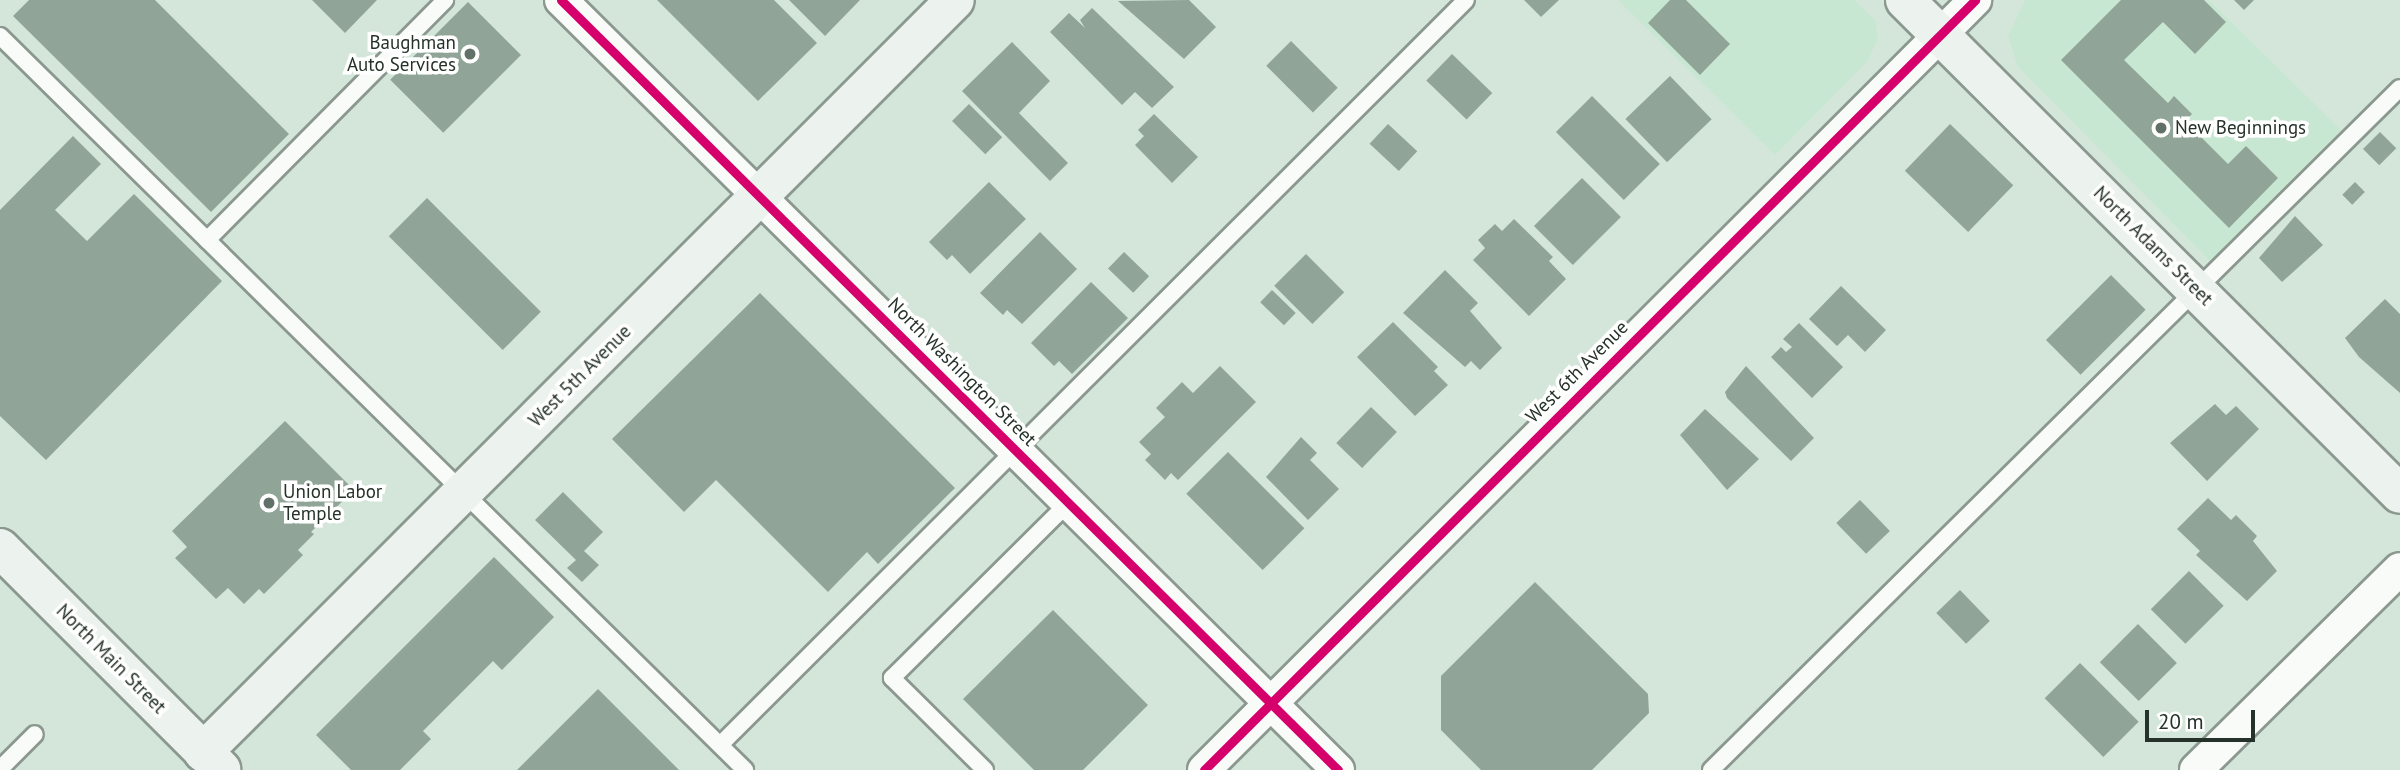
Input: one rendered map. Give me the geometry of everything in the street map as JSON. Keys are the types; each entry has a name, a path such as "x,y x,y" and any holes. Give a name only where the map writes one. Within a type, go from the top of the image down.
{"street":[{"name":"North Washington Street","path":"561,0 1338,770"},
{"name":"West 5th Avenue","path":"204,764 463,492 956,0"},
{"name":"North Adams Street","path":"1905,0 2400,494"},
{"name":"West 6th Avenue","path":"1204,770 1975,0"},
{"name":"North Main Street","path":"0,548 204,764"},
{"path":"2196,770 2400,569"}],"lane":[{"path":"207,240 445,0"},
{"path":"720,745 1466,0"},
{"path":"0,36 745,770"},
{"path":"1711,770 2400,88"},
{"path":"985,770 892,678 1069,502"},
{"path":"0,769 35,734"}],"shaded area":[{"path":"1618,0 1854,0 1875,20 1878,38 1867,62 1775,155"},
{"path":"2025,0 2209,0 2341,130 2210,261 2018,67 2008,36"}],"building":[{"path":"29,0 155,0 289,134 211,212 13,16"},
{"path":"312,0 377,0 345,33"},
{"path":"657,0 774,0 817,43 758,101"},
{"path":"789,0 860,0 825,36"},
{"path":"1189,0 1216,27 1184,59 1118,1"},
{"path":"1524,0 1559,0 1541,17"},
{"path":"1670,0 1686,0 1730,44 1700,75 1648,23"},
{"path":"2121,0 2204,0 2226,22 2195,54 2163,22 2124,60 2168,103 2174,96 2192,114 2185,121 2228,164 2246,146 2278,178 2229,228 2061,60"},
{"path":"2234,0 2254,0 2244,10"},
{"path":"468,2 521,55 443,133 390,80"},
{"path":"1092,8 1174,87 1152,108 1135,92 1122,105 1050,32 1069,13 1085,28 1080,20"},
{"path":"1291,41 1338,88 1313,112 1266,66"},
{"path":"1012,42 1050,81 1019,113 1068,163 1050,181 962,91"},
{"path":"1452,54 1492,93 1467,120 1426,81"},
{"path":"1670,76 1712,119 1667,162 1625,119"},
{"path":"1592,96 1660,164 1624,200 1556,132"},
{"path":"969,104 1002,137 985,154 952,121"},
{"path":"1154,114 1198,157 1172,183 1135,145 1144,136 1138,130"},
{"path":"1388,124 1417,151 1399,171 1370,144"},
{"path":"1950,124 2013,185 1968,232 1905,171"},
{"path":"2380,132 2396,148 2379,165 2363,149"},
{"path":"73,136 101,164 55,210 87,241 134,194 222,281 46,460 0,416 0,210"},
{"path":"1582,178 1621,217 1573,265 1534,226"},
{"path":"989,182 1026,219 970,274 952,255 947,260 929,242"},
{"path":"2355,182 2365,192 2352,205 2342,195"},
{"path":"427,198 541,312 503,350 389,236"},
{"path":"2295,216 2323,245 2282,282 2259,258"},
{"path":"1514,219 1553,257 1549,261 1566,279 1529,316 1473,260 1485,248 1478,240 1495,224 1502,231"},
{"path":"1040,232 1077,269 1022,324 1007,310 1003,315 980,293"},
{"path":"1124,252 1149,276 1133,293 1108,269"},
{"path":"1306,254 1344,292 1312,324 1274,286"},
{"path":"1445,270 1478,303 1470,311 1502,348 1480,370 1471,361 1465,367 1403,313"},
{"path":"2111,275 2146,310 2081,375 2046,340"},
{"path":"1091,282 1128,318 1072,374 1059,361 1054,366 1031,343"},
{"path":"1841,286 1886,330 1865,352 1848,335 1837,346 1809,319"},
{"path":"1272,290 1296,313 1284,325 1260,302"},
{"path":"760,293 955,488 878,564 867,552 828,592 716,480 684,512 612,439"},
{"path":"2385,299 2400,314 2400,393 2359,357 2345,338"},
{"path":"1393,322 1438,367 1434,371 1448,385 1415,416 1357,357"},
{"path":"1799,323 1843,367 1812,398 1771,357 1781,347 1786,352 1792,347 1783,339"},
{"path":"1220,366 1256,402 1178,480 1171,473 1165,480 1145,460 1151,454 1139,442 1165,417 1156,408 1182,382 1193,393"},
{"path":"1746,366 1814,438 1791,461 1727,398 1725,392"},
{"path":"2215,404 2226,415 2236,406 2259,429 2207,481 2170,443"},
{"path":"1371,407 1397,432 1362,468 1336,443"},
{"path":"1705,409 1759,459 1727,490 1680,435"},
{"name":"Union Labor Temple","path":"285,421 354,490 311,532 314,534 298,550 303,555 264,594 259,589 244,604 228,588 216,599 175,558 187,547 172,531"},
{"path":"1301,437 1317,453 1310,460 1339,489 1308,520 1266,477"},
{"path":"1228,452 1304,528 1263,570 1186,494"},
{"path":"563,492 603,532 584,551 599,565 582,582 567,568 576,560 535,520"},
{"path":"2208,498 2231,520 2236,515 2257,536 2253,541 2277,571 2247,601 2196,555 2200,551 2177,529"},
{"path":"1860,500 1890,531 1866,554 1836,523"},
{"path":"494,557 554,617 502,670 493,661 423,731 431,739 400,770 351,770 316,735"},
{"path":"2189,571 2224,606 2185,644 2151,609"},
{"path":"1535,582 1648,694 1649,713 1592,770 1481,770 1441,730 1441,676"},
{"path":"1960,590 1990,621 1966,644 1936,613"},
{"path":"1053,610 1148,705 1083,770 1034,770 963,699"},
{"path":"2138,624 2177,663 2139,701 2100,662"},
{"path":"2080,663 2139,722 2103,757 2045,698"},
{"path":"598,689 679,770 517,770"}],"cycle path":[{"path":"561,0 1338,770"},
{"path":"1204,770 1975,0"}],"place":[{"name":"Baughman Auto Services","path":"470,54"},
{"name":"New Beginnings","path":"2161,128"},
{"name":"Union Labor Temple","path":"269,503"}]}
